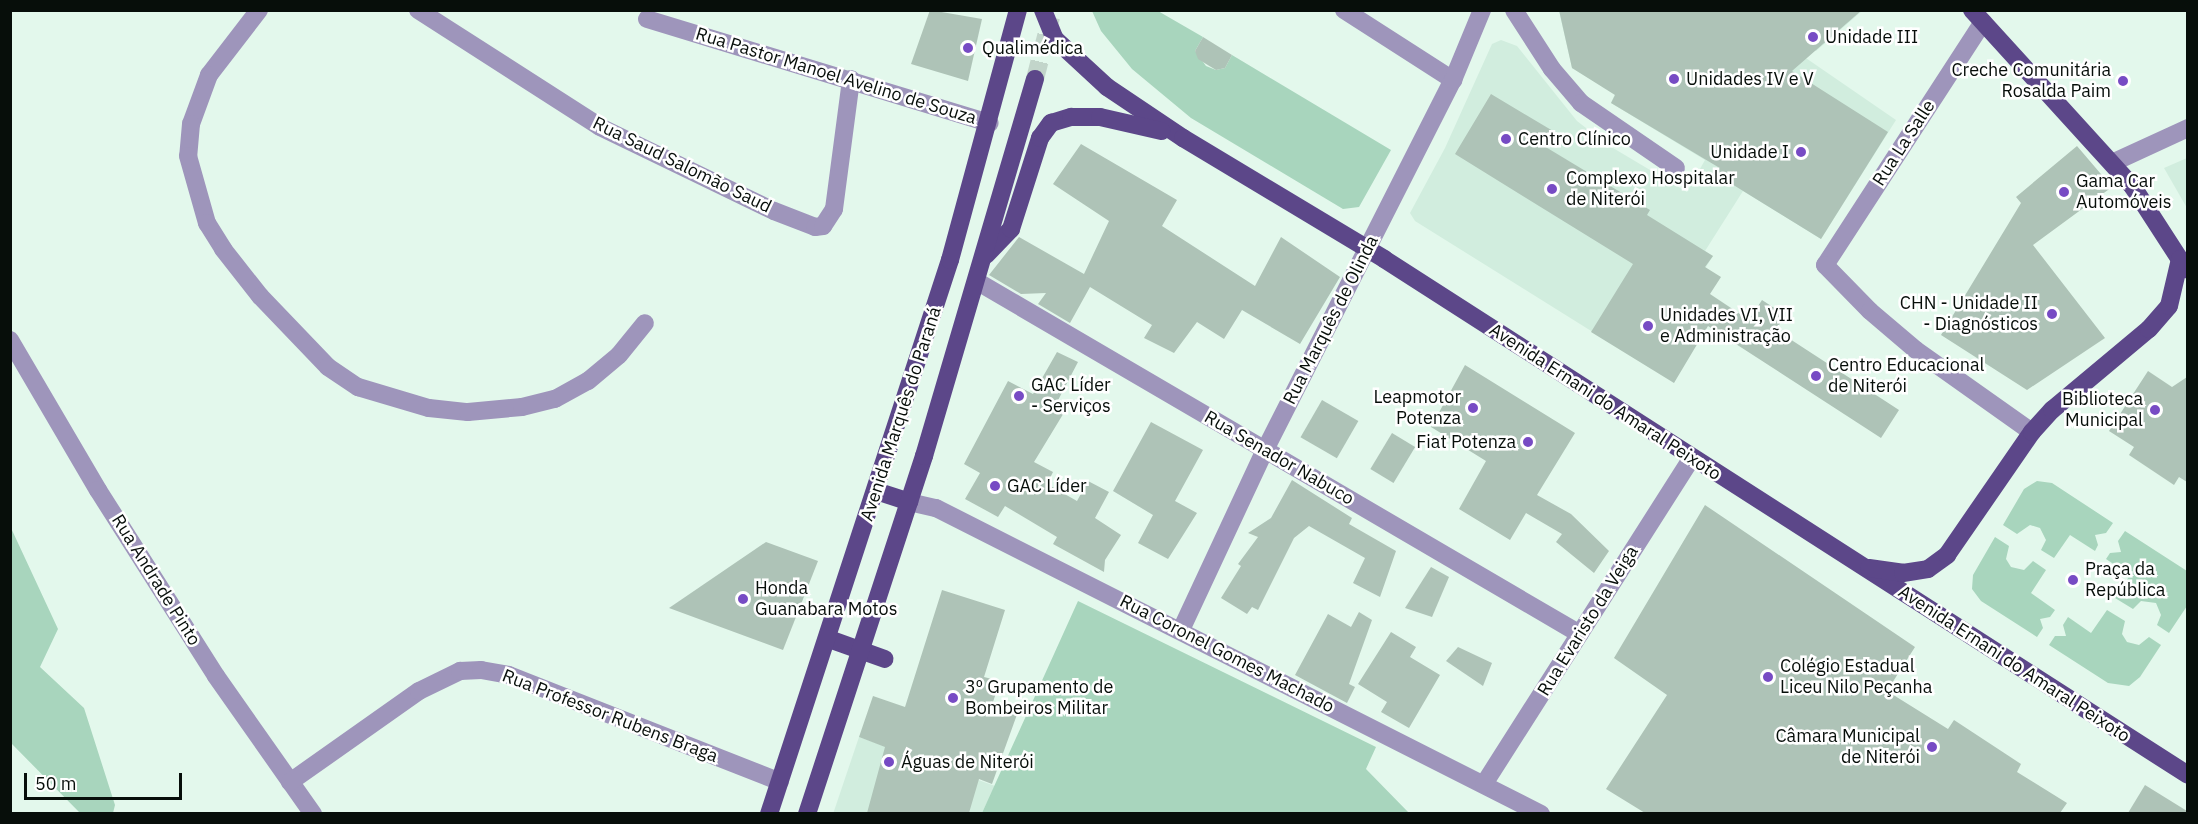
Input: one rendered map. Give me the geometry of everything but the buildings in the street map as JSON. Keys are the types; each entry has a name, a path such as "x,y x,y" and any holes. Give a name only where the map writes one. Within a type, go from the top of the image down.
{"main road":[{"name":"Avenida Marquês do Paraná","path":"769,813 829,639 876,491 990,123 1018,10"},
{"name":"Avenida Ernani do Amaral Peixoto","path":"1043,10 1055,39 1078,62 1107,87 1183,138 1367,249 2187,775"},
{"path":"1864,568 1903,573 1928,569 1947,555 2032,432 2163,314 2174,295 2184,265 2112,163 1977,16"},
{"name":"Avenida Marquês do Paraná","path":"807,813 862,651 978,282 1035,79"},
{"path":"986,255 1004,240 1011,229 1040,138 1051,123 1071,117 1100,117 1138,123 1183,138"},
{"path":"876,491 909,502"},
{"path":"829,639 885,659"}],"street":[{"path":"259,10 209,75 191,124 188,156 207,223 223,249 260,296 328,367 358,387 429,408 468,412 522,407 555,399 588,381 619,355 645,323"},
{"name":"Rua Saud Salomão Saud","path":"418,10 600,127 763,206 815,227 823,226 834,209 850,79"},
{"path":"1344,10 1453,80"},
{"name":"Rua Marquês de Olinda","path":"1180,630 1265,450 1453,80 1482,10"},
{"path":"1514,10 1552,69 1581,102 1676,168"},
{"name":"Rua La Salle","path":"1977,16 1825,265 1870,311 1916,350 2032,432"},
{"name":"Rua Pastor Manoel Avelino de Souza","path":"647,19 990,123"},
{"path":"2112,163 2187,128"},
{"name":"Rua Senador Nabuco","path":"978,282 1580,634"},
{"name":"Rua Andrade Pinto","path":"10,340 104,499 216,676 313,813"},
{"name":"Rua Evaristo da Veiga","path":"1485,784 1692,458"},
{"name":"Rua Coronel Gomes Machado","path":"909,502 936,508 1541,813"},
{"name":"Rua Professor Rubens Braga","path":"290,782 419,691 460,671 481,670 509,675 780,782"}],"shaded area":[{"path":"1092,11 1158,11 1203,37 1195,51 1206,66 1216,70 1225,68 1232,55 1391,150 1359,207 1343,209 1191,118 1132,69 1101,31"},
{"name":"Complexo Hospitalar de Niterói","path":"1559,11 1862,11 1816,51 1806,44 1800,54 1896,120 1821,239 1743,191 1705,251 1713,256 1671,322 1652,369 1415,221 1410,213 1445,148 1492,44 1501,40 1517,46 1577,121 1608,145 1687,192 1705,160 1611,103 1615,94 1572,68"},
{"path":"2187,158 2187,208 2164,168"},
{"path":"2037,481 2052,483 2113,523 2106,533 2095,535 2098,545 2095,551 2070,535 2054,558 2041,550 2046,540 2040,528 2030,525 2017,534 2003,525 2024,489"},
{"path":"11,528 58,629 40,667 84,708 115,805 113,813 80,813 11,743"},
{"path":"2125,531 2187,571 2187,606 2169,633 2157,625 2161,615 2156,603 2141,601 2133,609 2115,598 2130,575 2106,559 2110,553 2121,552 2118,541"},
{"path":"1995,537 2009,546 2006,559 2011,567 2024,570 2033,561 2046,570 2031,593 2055,610 2050,617 2040,619 2043,628 2037,637 1981,601 1972,589 1973,575"},
{"path":"1078,601 1376,747 1366,769 1409,813 982,813"},
{"path":"2107,610 2125,621 2122,634 2127,642 2139,645 2149,637 2161,645 2140,677 2129,686 2108,683 2049,645 2055,636 2066,636 2063,625 2068,617 2091,633"},
{"name":"Águas de Niterói","path":"859,737 995,786 982,813 833,814"}],"tunnel":[{"path":"1035,79 1051,17"}],"place":[{"name":"Unidade III","path":"1813,37"},
{"name":"Qualimédica","path":"968,48"},
{"name":"Unidades IV e V","path":"1674,79"},
{"name":"Creche Comunitária Rosalda Paim","path":"2123,81"},
{"name":"Centro Clínico","path":"1506,139"},
{"name":"Unidade I","path":"1801,152"},
{"name":"Complexo Hospitalar de Niterói","path":"1552,189"},
{"name":"Gama Car Automóveis","path":"2064,192"},
{"name":"CHN - Unidade II - Diagnósticos","path":"2052,314"},
{"name":"Unidades VI, VII e Administração","path":"1648,326"},
{"name":"Centro Educacional de Niterói","path":"1816,376"},
{"name":"GAC Líder - Serviços","path":"1019,396"},
{"name":"Leapmotor Potenza","path":"1473,408"},
{"name":"Biblioteca Municipal","path":"2155,410"},
{"name":"Fiat Potenza","path":"1528,442"},
{"name":"GAC Líder","path":"995,486"},
{"name":"Praça da República","path":"2073,580"},
{"name":"Honda Guanabara Motos","path":"743,599"},
{"name":"Colégio Estadual Liceu Nilo Peçanha","path":"1768,677"},
{"name":"3º Grupamento de Bombeiros Militar","path":"953,698"},
{"name":"Câmara Municipal de Niterói","path":"1932,747"},
{"name":"Águas de Niterói","path":"889,762"}]}
